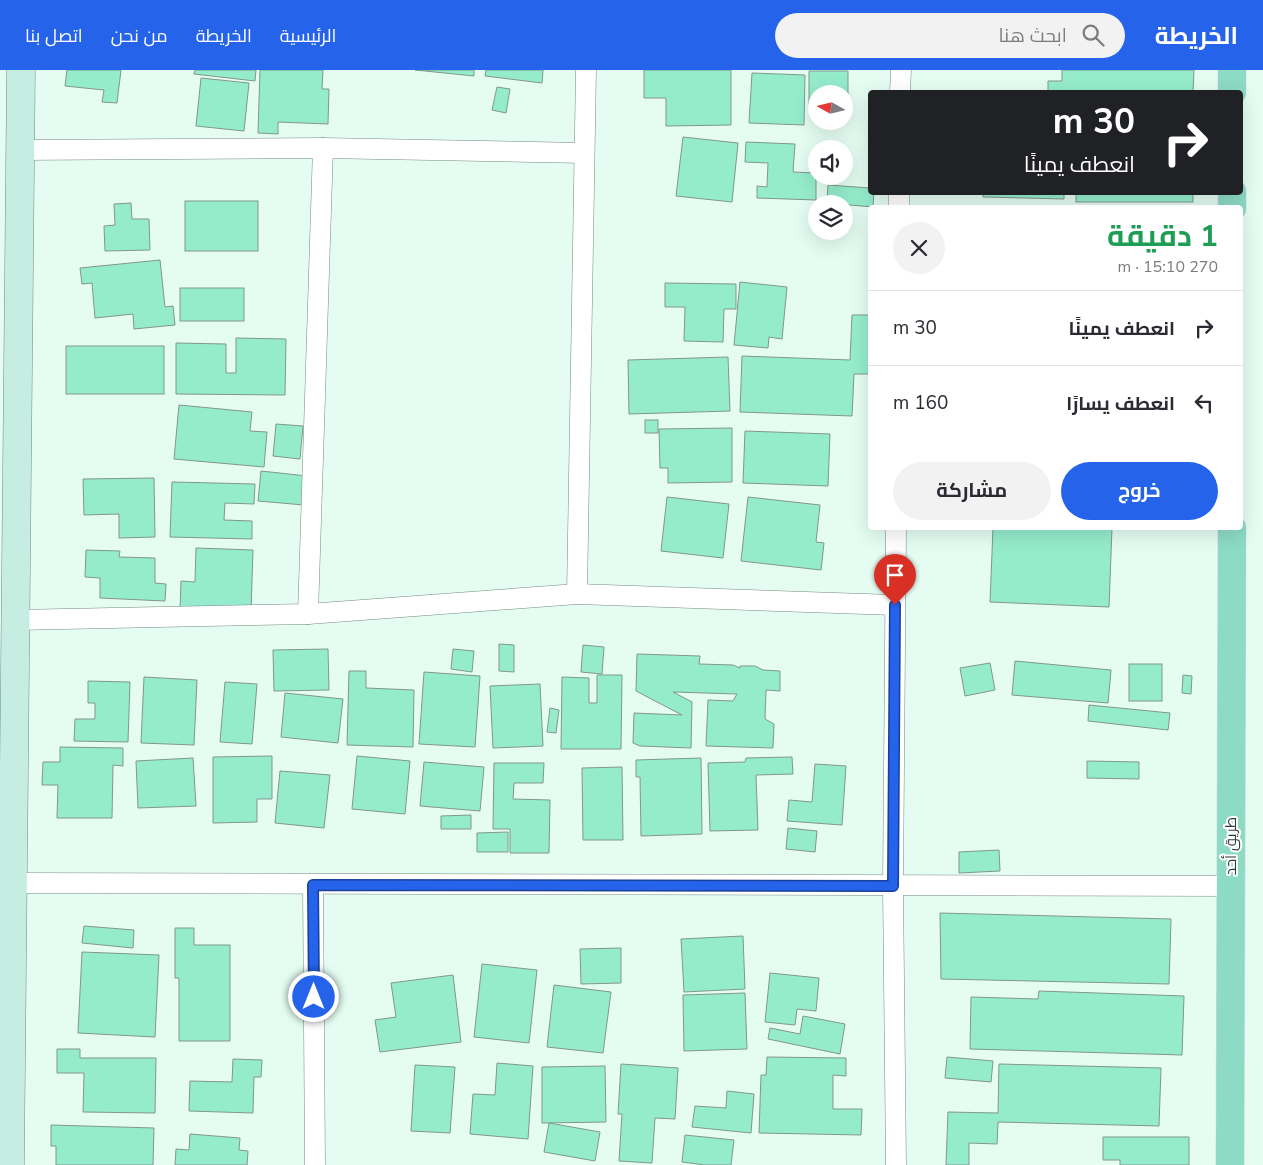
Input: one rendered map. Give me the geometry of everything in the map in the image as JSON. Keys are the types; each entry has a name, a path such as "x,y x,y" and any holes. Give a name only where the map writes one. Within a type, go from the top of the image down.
{"main road":[{"path":"1232,70 1232,90"},
{"name":"طريق أحد","path":"1230,1165 1232,530"}],"street":[{"path":"10,1165 16,620 8,510 21,150 21,70"},
{"path":"577,594 586,70"},
{"path":"900,90 901,70"},
{"path":"21,150 323,148 584,153"},
{"path":"308,614 323,148"},
{"path":"896,530 893,886 896,1165"},
{"path":"16,620 308,614 577,594 895,605"},
{"path":"13,883 1231,886"},
{"path":"313,885 315,1165"}],"building":[{"path":"67,70 121,70 117,103 102,102 104,90 65,86"},
{"path":"195,70 256,70 255,81 194,74"},
{"path":"260,70 323,70 322,89 329,89 328,124 278,122 278,134 258,133"},
{"path":"415,70 474,70 474,76"},
{"path":"486,70 543,70 542,83 485,76"},
{"path":"644,70 731,70 731,125 666,126 666,98 644,98"},
{"path":"1062,70 1194,70 1193,90 1048,90 1048,81 1062,81"},
{"path":"809,71 848,71 848,85 809,85"},
{"path":"752,73 805,75 804,125 749,123"},
{"path":"201,78 249,83 244,131 196,126"},
{"path":"497,87 510,89 506,113 492,110"},
{"path":"683,137 738,143 732,202 676,196"},
{"path":"746,142 795,144 793,172 808,173 808,185 816,185 816,195 808,195 808,200 757,198 757,186 767,187 768,163 745,162"},
{"path":"828,185 868,188 868,195 874,195 873,205 853,205 853,195 827,195"},
{"path":"983,195 1064,195 1064,199 983,197"},
{"path":"1076,195 1193,195 1193,202 1076,202"},
{"path":"185,201 258,201 258,251 185,251"},
{"path":"131,203 132,219 149,219 150,250 105,251 104,226 115,225 114,204"},
{"path":"160,260 165,307 173,306 175,325 134,329 133,314 95,318 92,283 82,284 80,268"},
{"path":"740,282 787,287 782,339 769,337 768,348 734,345"},
{"path":"665,283 736,284 736,309 724,309 723,342 684,341 685,307 665,307"},
{"path":"180,288 244,288 244,321 180,321"},
{"path":"852,315 868,315 868,374 854,374 852,416 740,412 742,356 850,360"},
{"path":"236,338 286,339 285,395 176,394 176,343 226,344 226,373 236,373"},
{"path":"66,346 164,346 164,394 66,394"},
{"path":"728,357 730,411 629,414 628,360"},
{"path":"179,405 252,412 250,431 267,432 264,467 174,459"},
{"path":"645,420 658,420 658,433 645,433"},
{"path":"276,424 303,426 300,459 273,456"},
{"path":"732,428 732,482 668,483 668,468 660,468 659,429"},
{"path":"745,431 830,434 828,486 743,483"},
{"path":"261,471 307,476 304,505 258,501"},
{"path":"154,478 155,537 119,538 119,514 84,515 83,479"},
{"path":"172,482 255,484 254,504 225,503 224,520 252,521 252,539 170,537"},
{"path":"667,497 729,504 723,558 661,551"},
{"path":"748,497 820,505 816,542 824,543 821,570 741,561"},
{"path":"993,530 1112,530 1109,607 990,602"},
{"path":"196,548 253,550 251,611 180,609 181,581 195,582"},
{"path":"86,550 120,551 119,557 155,558 155,583 166,584 165,601 100,598 100,578 85,577"},
{"path":"499,644 514,645 514,672 499,671"},
{"path":"583,645 604,647 602,674 581,672"},
{"path":"328,649 329,690 274,691 273,650"},
{"path":"453,649 474,651 472,672 451,669"},
{"path":"637,654 700,656 699,664 733,665 740,668 740,666 755,666 763,670 780,671 780,691 766,690 765,719 774,724 773,748 706,746 708,700 733,701 737,694 673,692 692,702 691,748 640,746 633,743 634,713 682,715 636,691"},
{"path":"1015,661 1111,670 1108,703 1012,695"},
{"path":"990,663 995,690 965,696 960,668"},
{"path":"1129,664 1162,664 1162,701 1129,701"},
{"path":"349,671 366,671 366,688 414,690 413,747 347,745"},
{"path":"424,672 480,676 475,747 419,744"},
{"path":"597,675 622,675 621,749 561,749 562,677 589,678 589,703 597,703"},
{"path":"1183,675 1192,676 1191,694 1182,693"},
{"path":"144,677 197,680 194,745 141,743"},
{"path":"88,681 130,682 128,742 74,741 75,719 95,719 95,703 88,703"},
{"path":"225,682 257,684 252,744 220,742"},
{"path":"540,684 543,746 493,748 490,686"},
{"path":"285,693 343,699 338,743 281,737"},
{"path":"1089,705 1170,713 1168,730 1088,721"},
{"path":"550,708 559,710 556,733 547,732"},
{"path":"60,747 123,748 123,766 113,765 112,818 57,818 58,785 42,785 43,762 60,762"},
{"path":"272,756 272,799 257,799 257,822 213,823 213,757"},
{"path":"357,756 410,761 405,814 352,809"},
{"path":"792,757 793,774 756,775 758,830 710,831 708,763 745,762 746,758"},
{"path":"193,758 196,806 138,808 136,761"},
{"path":"701,758 702,834 641,836 640,777 636,777 636,760"},
{"path":"1087,761 1139,762 1139,779 1087,778"},
{"path":"424,762 484,767 480,811 420,806"},
{"path":"494,763 544,763 543,783 514,783 513,799 550,800 549,853 510,853 510,829 493,829"},
{"path":"815,764 846,766 842,825 787,821 789,800 812,802"},
{"path":"622,767 623,840 583,840 582,768"},
{"path":"280,771 330,775 324,828 275,823"},
{"path":"471,815 471,829 441,829 441,816"},
{"path":"788,828 817,831 815,852 786,849"},
{"path":"508,832 508,852 477,852 477,833"},
{"path":"999,850 1000,871 959,873 959,852"},
{"path":"940,913 1171,919 1169,984 941,979"},
{"path":"84,926 134,930 133,948 82,943"},
{"path":"175,928 194,928 194,945 230,945 230,1041 179,1041 179,978 175,978"},
{"path":"743,936 745,989 684,992 681,939"},
{"path":"621,948 621,983 581,984 580,949"},
{"path":"82,952 159,955 155,1037 78,1033"},
{"path":"482,964 537,970 529,1043 474,1037"},
{"path":"770,973 819,978 816,1011 797,1009 795,1025 765,1022"},
{"path":"453,975 461,1042 380,1052 375,1020 396,1017 391,983"},
{"path":"554,985 611,992 603,1053 547,1047"},
{"path":"1039,991 1184,996 1182,1055 970,1049 971,997 1038,999"},
{"path":"745,993 747,1049 684,1051 683,995"},
{"path":"803,1016 845,1024 840,1054 768,1039 770,1028 800,1034"},
{"path":"57,1049 80,1049 80,1058 156,1058 155,1113 83,1112 84,1073 57,1073"},
{"path":"767,1057 846,1058 846,1076 833,1075 833,1109 862,1109 861,1135 759,1133 761,1075 766,1075"},
{"path":"947,1057 993,1061 991,1082 945,1078"},
{"path":"233,1059 262,1060 261,1077 254,1077 253,1113 189,1111 190,1081 232,1082"},
{"path":"497,1063 533,1066 528,1139 470,1134 473,1094 495,1095"},
{"path":"621,1064 678,1068 675,1119 655,1118 652,1163 619,1161 622,1114 618,1114"},
{"path":"999,1064 1161,1068 1159,1126 998,1122 997,1144 969,1143 969,1165 946,1165 948,1112 998,1113"},
{"path":"415,1065 455,1067 450,1133 411,1131"},
{"path":"605,1066 606,1122 542,1123 542,1067"},
{"path":"727,1091 754,1094 751,1133 692,1127 695,1106 726,1108"},
{"path":"549,1123 600,1132 595,1161 544,1152"},
{"path":"51,1125 154,1128 153,1165 56,1165 56,1146 51,1146"},
{"path":"190,1134 240,1138 239,1150 248,1151 247,1165 175,1165 176,1149 189,1150"},
{"path":"685,1135 734,1140 731,1165 705,1165 682,1162"},
{"path":"1103,1137 1189,1137 1189,1165 1120,1165 1120,1160 1103,1160"}],"route":[{"path":"314,997 313,885 893,886 895,605"}]}
